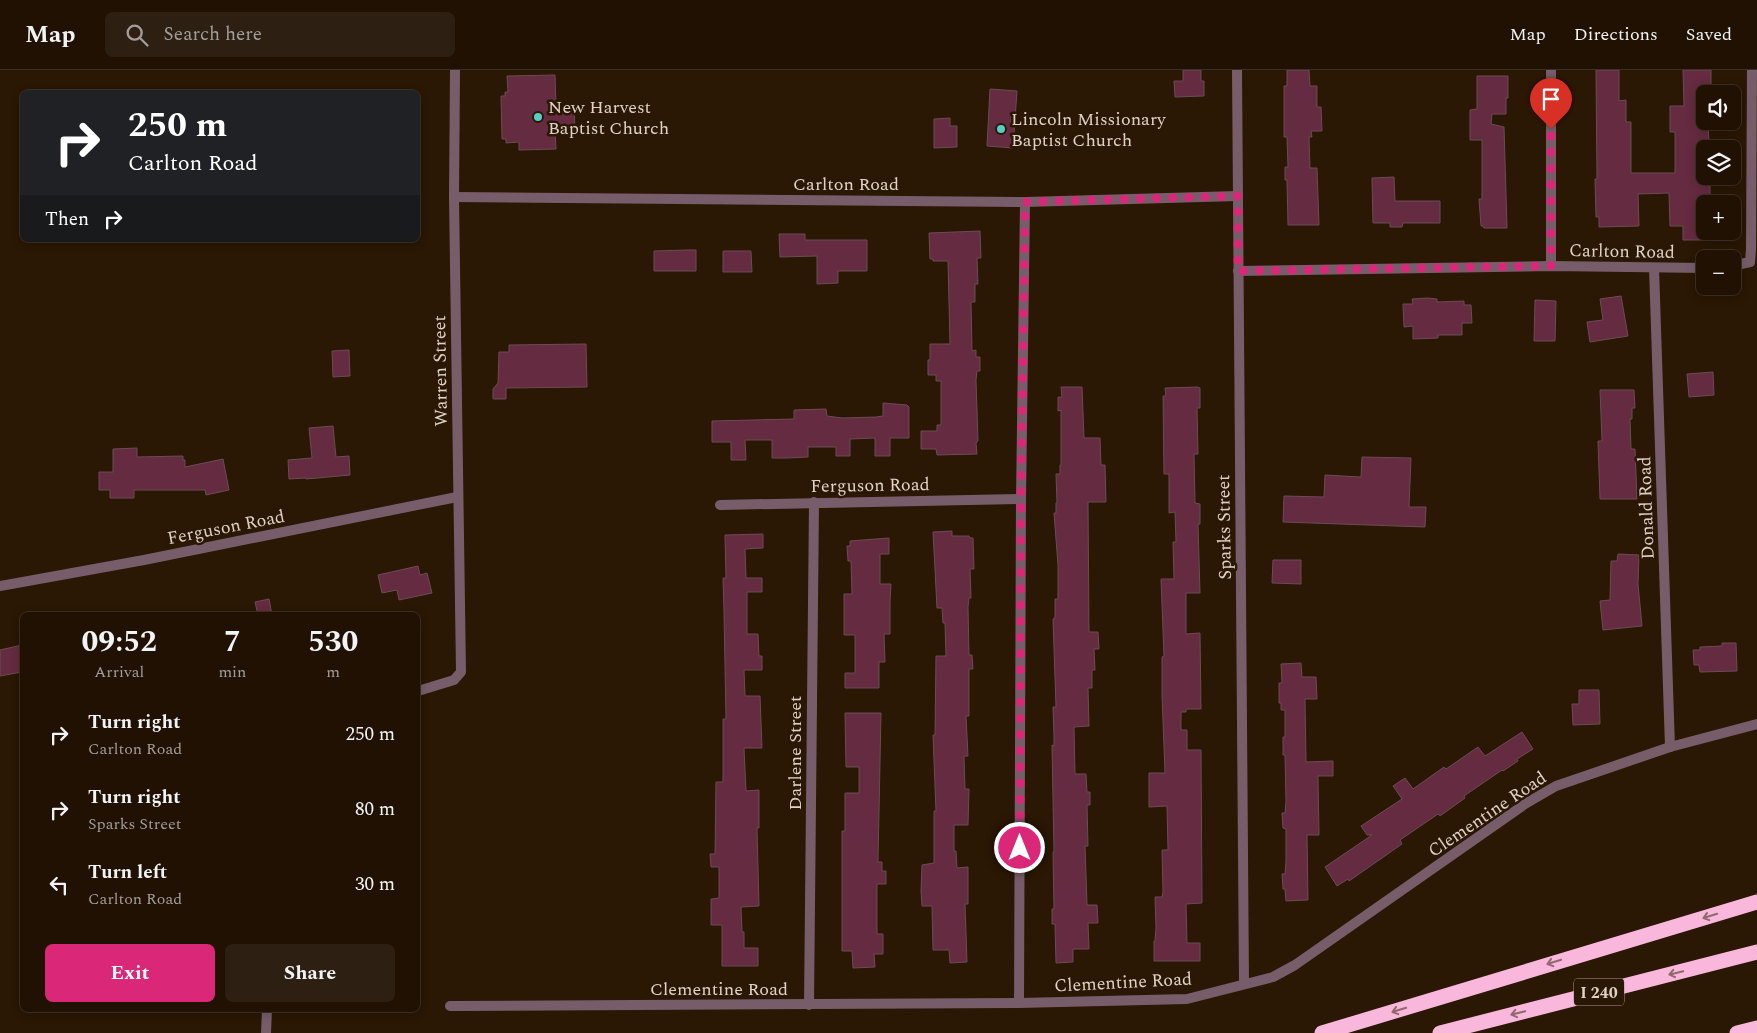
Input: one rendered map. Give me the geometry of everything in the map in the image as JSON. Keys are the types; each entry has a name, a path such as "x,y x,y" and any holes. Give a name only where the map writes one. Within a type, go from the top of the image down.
{"highway":[{"path":"1322,1033 1757,902"},
{"name":"I 240","path":"1440,1033 1757,952"},
{"path":"1737,1033 1757,1028"}],"street":[{"name":"Warren Street","path":"420,690 454,680 461,672 454,197 455,70"},
{"name":"Sparks Street","path":"1237,70 1244,983"},
{"path":"1551,70 1551,266"},
{"path":"1741,264 1750,262 1752,70"},
{"name":"Carlton Road","path":"454,197 1025,202 1238,196"},
{"path":"1019,1003 1021,499 1025,202"},
{"name":"Carlton Road","path":"1238,271 1551,266 1696,268"},
{"name":"Donald Road","path":"1654,268 1670,747"},
{"name":"Ferguson Road","path":"0,586 144,560 457,497"},
{"name":"Ferguson Road","path":"720,505 1021,499"},
{"name":"Darlene Street","path":"809,1004 814,502"},
{"name":"Clementine Road","path":"450,1006 1019,1003 1187,999 1273,977 1295,965 1525,804 1556,786 1670,747 1757,724"},
{"path":"266,1033 267,1012"}],"building":[{"path":"1183,70 1201,70 1201,81 1204,81 1204,96 1175,97 1174,81 1183,81"},
{"path":"1287,70 1309,70 1310,86 1317,86 1317,107 1321,107 1322,131 1311,131 1312,137 1309,137 1310,168 1317,168 1319,225 1288,225 1287,180 1285,180 1285,167 1288,167 1287,137 1284,137 1284,86 1287,86"},
{"path":"1596,70 1619,70 1619,101 1626,100 1626,122 1631,122 1631,173 1675,173 1675,132 1670,132 1670,106 1684,106 1683,70 1711,70 1711,85 1696,85 1696,130 1708,130 1709,140 1696,140 1696,185 1710,185 1710,195 1696,195 1696,240 1683,240 1683,226 1670,226 1669,193 1638,194 1639,226 1599,227 1599,217 1596,217 1595,179 1597,179"},
{"name":"New Harvest Baptist Church","path":"555,75 556,106 574,105 575,128 555,129 556,149 519,150 519,142 506,143 506,139 502,139 501,96 505,96 505,92 508,92 507,76"},
{"path":"1477,76 1508,76 1506,114 1492,114 1491,124 1504,127 1507,228 1484,228 1481,226 1479,199 1482,199 1482,140 1470,140 1470,110 1477,109"},
{"name":"Lincoln Missionary Baptist Church","path":"990,89 1017,91 1013,148 987,146"},
{"path":"950,118 950,126 957,126 957,147 934,148 934,119"},
{"path":"1394,177 1395,201 1440,201 1440,223 1403,223 1402,227 1390,227 1390,223 1373,223 1372,178"},
{"path":"980,231 981,258 977,258 978,284 975,284 975,302 971,302 972,351 976,350 976,357 980,357 980,371 977,371 976,380 977,454 937,455 936,449 921,449 921,431 937,431 937,425 941,425 941,381 936,381 936,375 928,375 928,360 930,360 930,344 950,344 948,261 933,261 933,259 930,259 929,233"},
{"path":"779,234 805,234 805,240 867,240 867,271 838,271 838,283 817,284 817,256 780,257"},
{"path":"696,250 696,271 654,271 654,251"},
{"path":"723,251 751,251 752,272 723,272"},
{"path":"1621,296 1628,336 1590,342 1587,322 1603,320 1600,299"},
{"path":"1412,299 1437,299 1437,302 1464,301 1464,305 1471,305 1472,323 1462,323 1462,335 1438,335 1438,338 1413,339 1413,326 1404,327 1403,304 1413,304"},
{"path":"1535,300 1556,301 1555,341 1534,341"},
{"path":"586,344 587,387 506,388 506,399 493,399 493,389 498,383 499,352 509,352 509,345"},
{"path":"349,350 350,376 333,377 332,351"},
{"path":"1713,372 1714,395 1689,397 1687,374"},
{"path":"1061,387 1082,387 1084,438 1100,438 1101,465 1105,465 1106,502 1088,502 1089,632 1098,632 1099,649 1094,649 1095,670 1092,670 1092,688 1088,688 1089,726 1074,727 1075,774 1086,774 1087,792 1090,792 1090,805 1087,805 1088,846 1085,846 1087,905 1097,905 1098,923 1088,923 1089,949 1073,949 1073,962 1056,963 1055,924 1052,924 1052,909 1054,909 1054,852 1052,745 1054,746 1053,707 1056,707 1053,619 1055,618 1055,599 1058,599 1058,565 1054,513 1056,513 1057,503 1056,474 1060,474 1061,465 1061,410 1058,411 1058,397 1062,397"},
{"path":"1165,388 1200,388 1200,408 1197,408 1198,454 1194,454 1195,503 1200,504 1200,524 1198,524 1200,593 1186,593 1186,634 1200,633 1201,709 1186,709 1186,712 1181,712 1181,730 1187,730 1187,750 1201,750 1202,903 1186,904 1187,943 1200,943 1200,961 1154,961 1155,897 1162,897 1162,850 1168,850 1167,806 1149,807 1149,773 1165,773 1161,579 1174,579 1173,542 1176,542 1175,512 1169,513 1169,474 1164,474 1163,396 1166,396"},
{"path":"1600,390 1634,390 1635,408 1632,408 1632,419 1630,419 1631,449 1635,449 1637,499 1600,499 1598,441 1602,441"},
{"path":"883,403 907,405 909,407 909,438 890,438 890,456 875,456 875,438 850,439 850,456 836,456 836,447 808,447 808,457 787,458 772,458 772,440 745,440 746,460 731,460 731,442 712,442 712,421 794,419 794,410 826,409 827,416 842,418 876,417 883,416"},
{"path":"333,426 336,457 349,456 350,475 289,479 288,460 312,458 309,428"},
{"path":"137,448 137,457 183,456 185,467 223,459 229,490 206,495 205,490 134,490 134,498 110,498 110,490 99,490 99,472 113,472 113,449"},
{"path":"1362,457 1411,458 1409,507 1426,507 1425,527 1283,522 1284,496 1324,497 1325,475 1361,477"},
{"path":"952,531 952,536 969,536 973,538 974,569 970,569 971,598 969,598 968,607 969,655 972,655 973,669 969,669 969,716 966,716 968,756 964,756 965,789 969,789 968,825 954,825 954,851 956,851 957,868 968,867 968,904 965,904 967,962 950,963 949,950 933,950 932,906 922,906 921,891 922,865 934,863 934,811 936,811 933,735 935,735 936,656 946,656 945,623 943,623 942,608 937,608 933,532"},
{"path":"763,534 763,548 745,549 746,578 762,578 762,592 747,592 747,634 758,634 759,656 762,656 762,670 744,670 745,696 760,696 762,748 744,748 746,791 759,790 759,828 757,828 759,906 741,907 744,948 758,948 758,966 722,966 722,925 711,925 711,899 719,898 719,867 711,867 710,854 715,854 716,782 723,782 723,719 726,719 723,578 726,578 725,535"},
{"path":"889,538 889,554 880,554 880,584 891,584 890,634 884,634 885,662 879,662 879,688 845,688 845,673 855,673 855,635 844,635 844,594 852,594 851,561 848,561 847,546 850,546 850,541"},
{"path":"1618,554 1639,555 1638,584 1642,626 1603,630 1600,601 1610,600 1611,561 1617,561"},
{"path":"1273,560 1301,560 1301,584 1272,583"},
{"path":"418,566 420,575 427,573 432,593 399,600 397,590 382,593 378,575"},
{"path":"269,599 271,612 257,612 255,602"},
{"path":"1722,643 1736,643 1737,671 1700,672 1699,665 1694,665 1693,650 1700,650 1700,647 1722,646"},
{"path":"20,645 20,672 0,676 0,650"},
{"path":"1301,663 1302,677 1316,677 1317,699 1305,699 1306,762 1333,761 1333,776 1318,776 1319,835 1307,835 1308,900 1286,901 1282,874 1285,874 1286,861 1286,829 1283,828 1282,813 1285,813 1286,801 1285,755 1283,755 1285,710 1281,710 1281,703 1279,703 1279,683 1282,683 1281,664"},
{"path":"1579,690 1599,690 1600,724 1573,725 1572,704 1579,704"},
{"path":"845,713 881,713 878,862 882,862 882,871 886,871 886,884 877,884 877,934 883,934 883,954 874,954 875,967 853,968 852,951 842,951 842,831 845,831 845,793 859,793 859,767 846,767"},
{"path":"1522,732 1533,749 1464,796 1465,798 1440,816 1438,814 1400,840 1402,844 1349,881 1348,879 1337,886 1325,867 1372,835 1367,835 1361,826 1402,799 1393,786 1405,778 1413,789 1444,767 1446,769 1478,747 1485,756"}],"place":[{"name":"New Harvest Baptist Church","path":"538,117"},
{"name":"Lincoln Missionary Baptist Church","path":"1001,129"}],"route":[{"path":"1020,848 1021,499 1025,202 1238,196 1238,271 1551,266 1551,129"}]}
